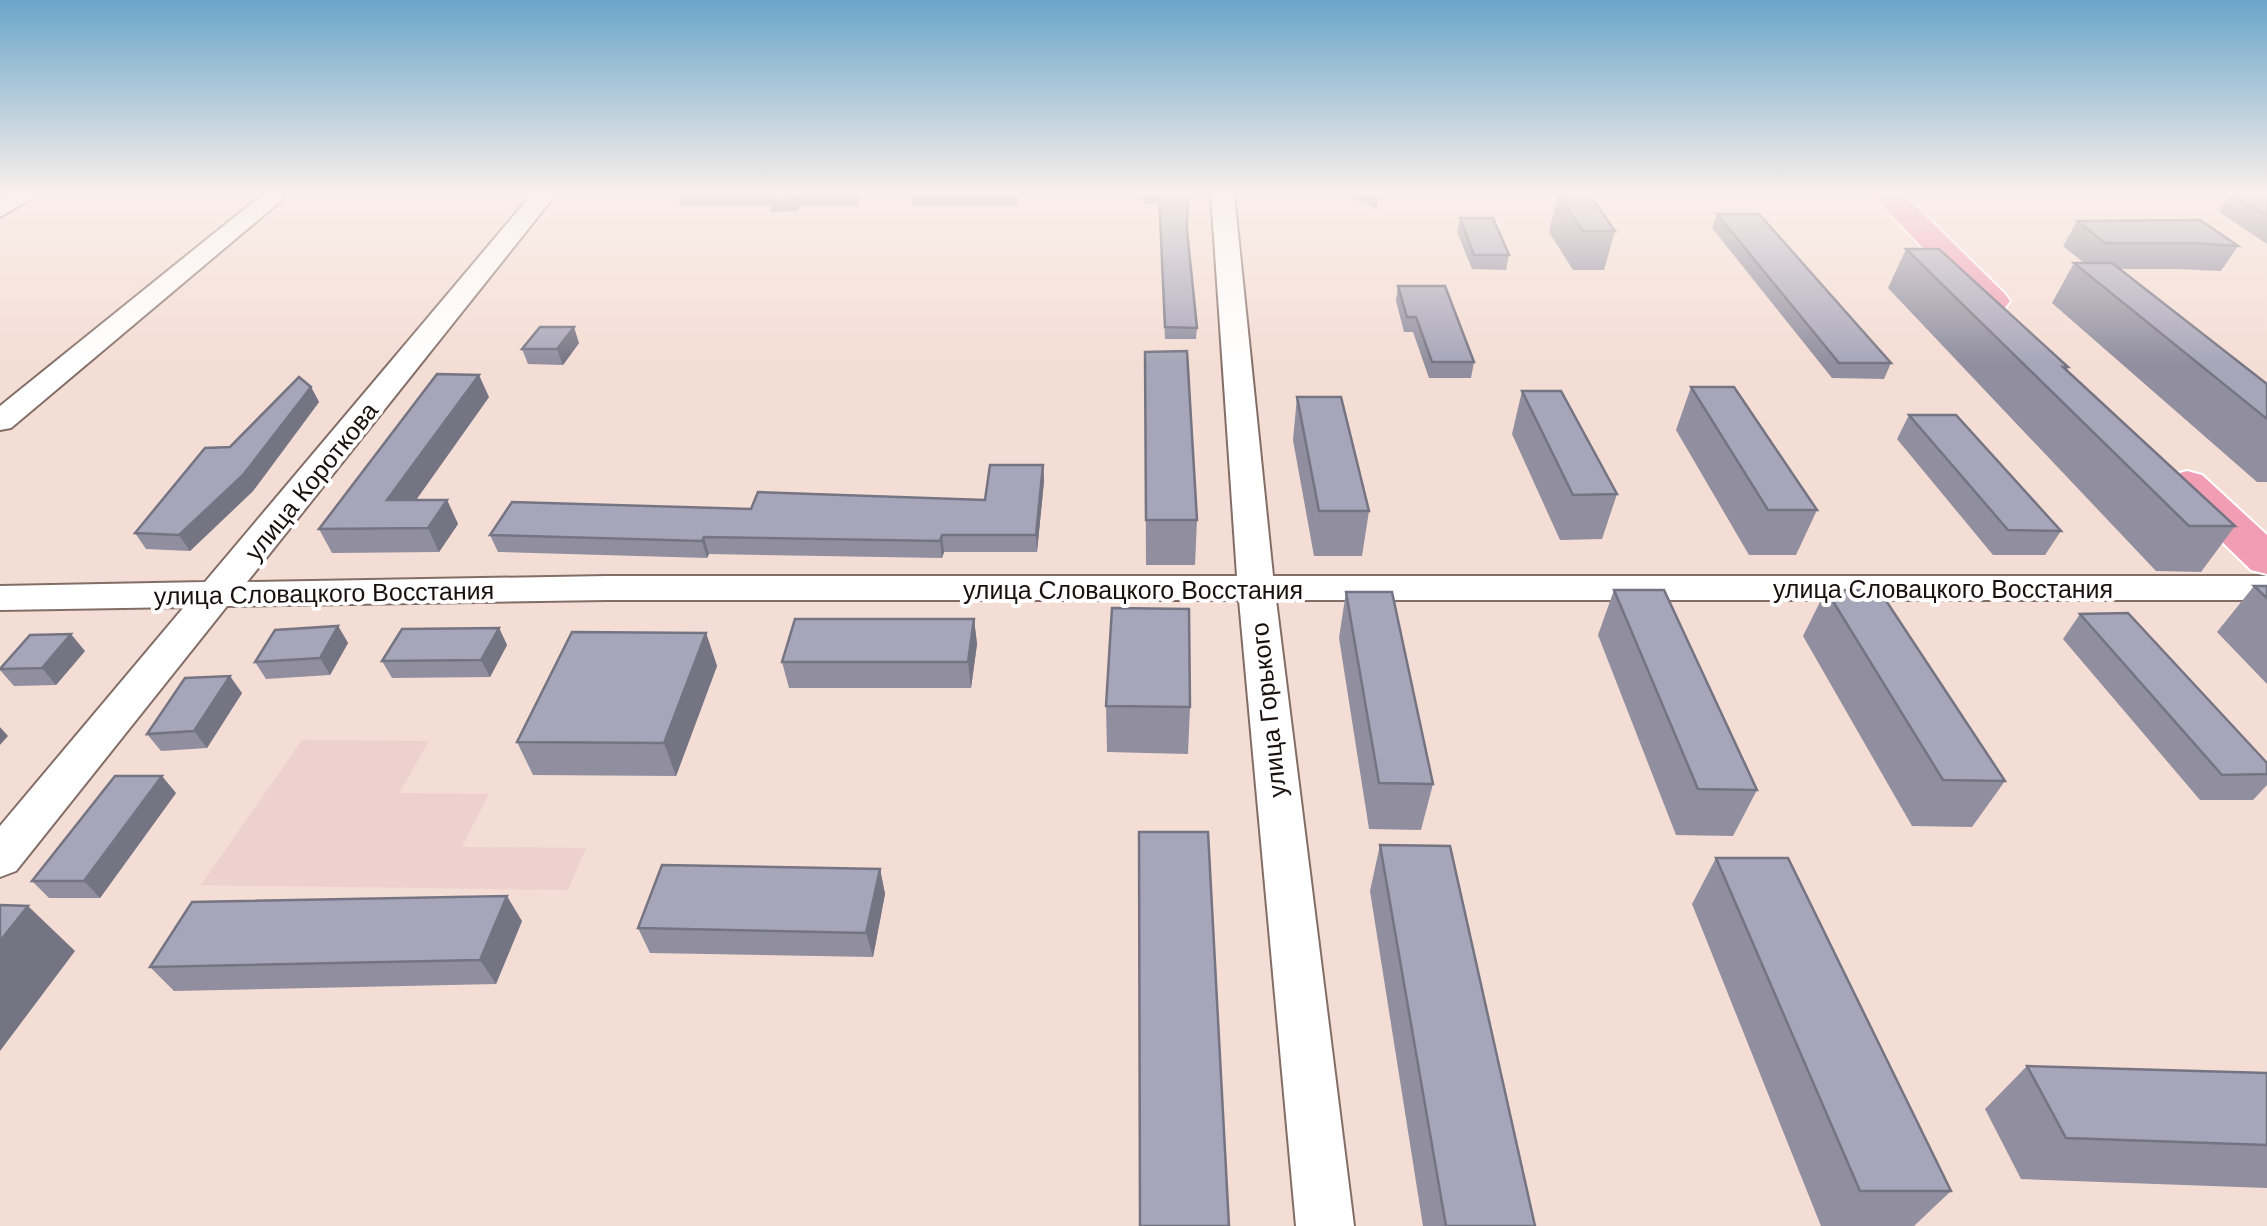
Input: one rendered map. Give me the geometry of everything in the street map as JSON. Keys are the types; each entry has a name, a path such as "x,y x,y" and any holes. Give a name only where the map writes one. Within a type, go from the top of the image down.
{"main road":[{"path":"1944,251 2020,327"},
{"path":"2158,457 2267,560"}],"street":[{"path":"0,422 207,251"},
{"name":"улица Короткова","path":"0,858 220,595 498,251"},
{"name":"улица Горького","path":"1228,251 1256,590 1325,1226"},
{"name":"улица Словацкого Восстания","path":"0,598 606,588 2267,588"}],"shaded area":[{"path":"302,740 429,741 399,793 489,794 462,847 586,848 568,890 201,885"}],"building":[{"path":"1162,251 1189,251 1197,328 1165,327"},
{"path":"1473,251 1507,251 1509,255 1474,255"},
{"path":"1747,251 1792,251 1891,363 1839,363"},
{"path":"1908,251 1941,251 2235,526 2189,526"},
{"path":"2074,263 2112,263 2267,384 2267,419"},
{"path":"1398,286 1445,286 1474,362 1432,362 1416,317 1407,317"},
{"path":"540,327 574,327 557,349 522,349"},
{"path":"1187,351 1197,520 1146,520 1145,352"},
{"path":"437,374 479,375 387,500 447,500 428,528 319,529"},
{"path":"299,377 311,387 243,475 179,535 135,533 205,448 230,447"},
{"path":"1691,387 1734,387 1817,510 1768,510"},
{"path":"1522,391 1561,391 1617,494 1573,495"},
{"path":"1297,397 1341,397 1369,511 1319,511"},
{"path":"1909,415 1956,415 2061,531 2008,530"},
{"path":"990,465 1043,465 1036,535 942,535 940,541 704,537 702,541 490,535 512,502 751,509 758,492 985,500"},
{"path":"2254,586 2267,586 2267,598"},
{"path":"1614,590 1664,590 1757,790 1698,789"},
{"path":"1826,590 1879,590 2005,781 1943,780"},
{"path":"1346,592 1392,592 1433,784 1379,783"},
{"path":"1112,608 1189,609 1190,707 1106,706"},
{"path":"2128,613 2267,763 2267,774 2222,775 2080,614"},
{"path":"795,619 974,619 968,662 782,662"},
{"path":"338,626 320,658 255,662 275,630"},
{"path":"499,628 481,660 382,661 402,629"},
{"path":"572,632 706,633 664,743 517,742"},
{"path":"71,634 42,668 0,669 30,635"},
{"path":"230,676 194,731 147,734 185,678"},
{"path":"115,776 162,776 84,881 32,881"},
{"path":"1139,832 1208,832 1229,1226 1140,1226"},
{"path":"1380,845 1450,846 1535,1226 1446,1226"},
{"path":"1716,858 1788,858 1951,1191 1860,1191"},
{"path":"662,865 880,869 866,933 638,928"},
{"path":"507,896 480,960 150,967 192,902"},
{"path":"0,905 28,906 0,941"},
{"path":"2027,1066 2267,1073 2267,1145 2066,1138"}]}
